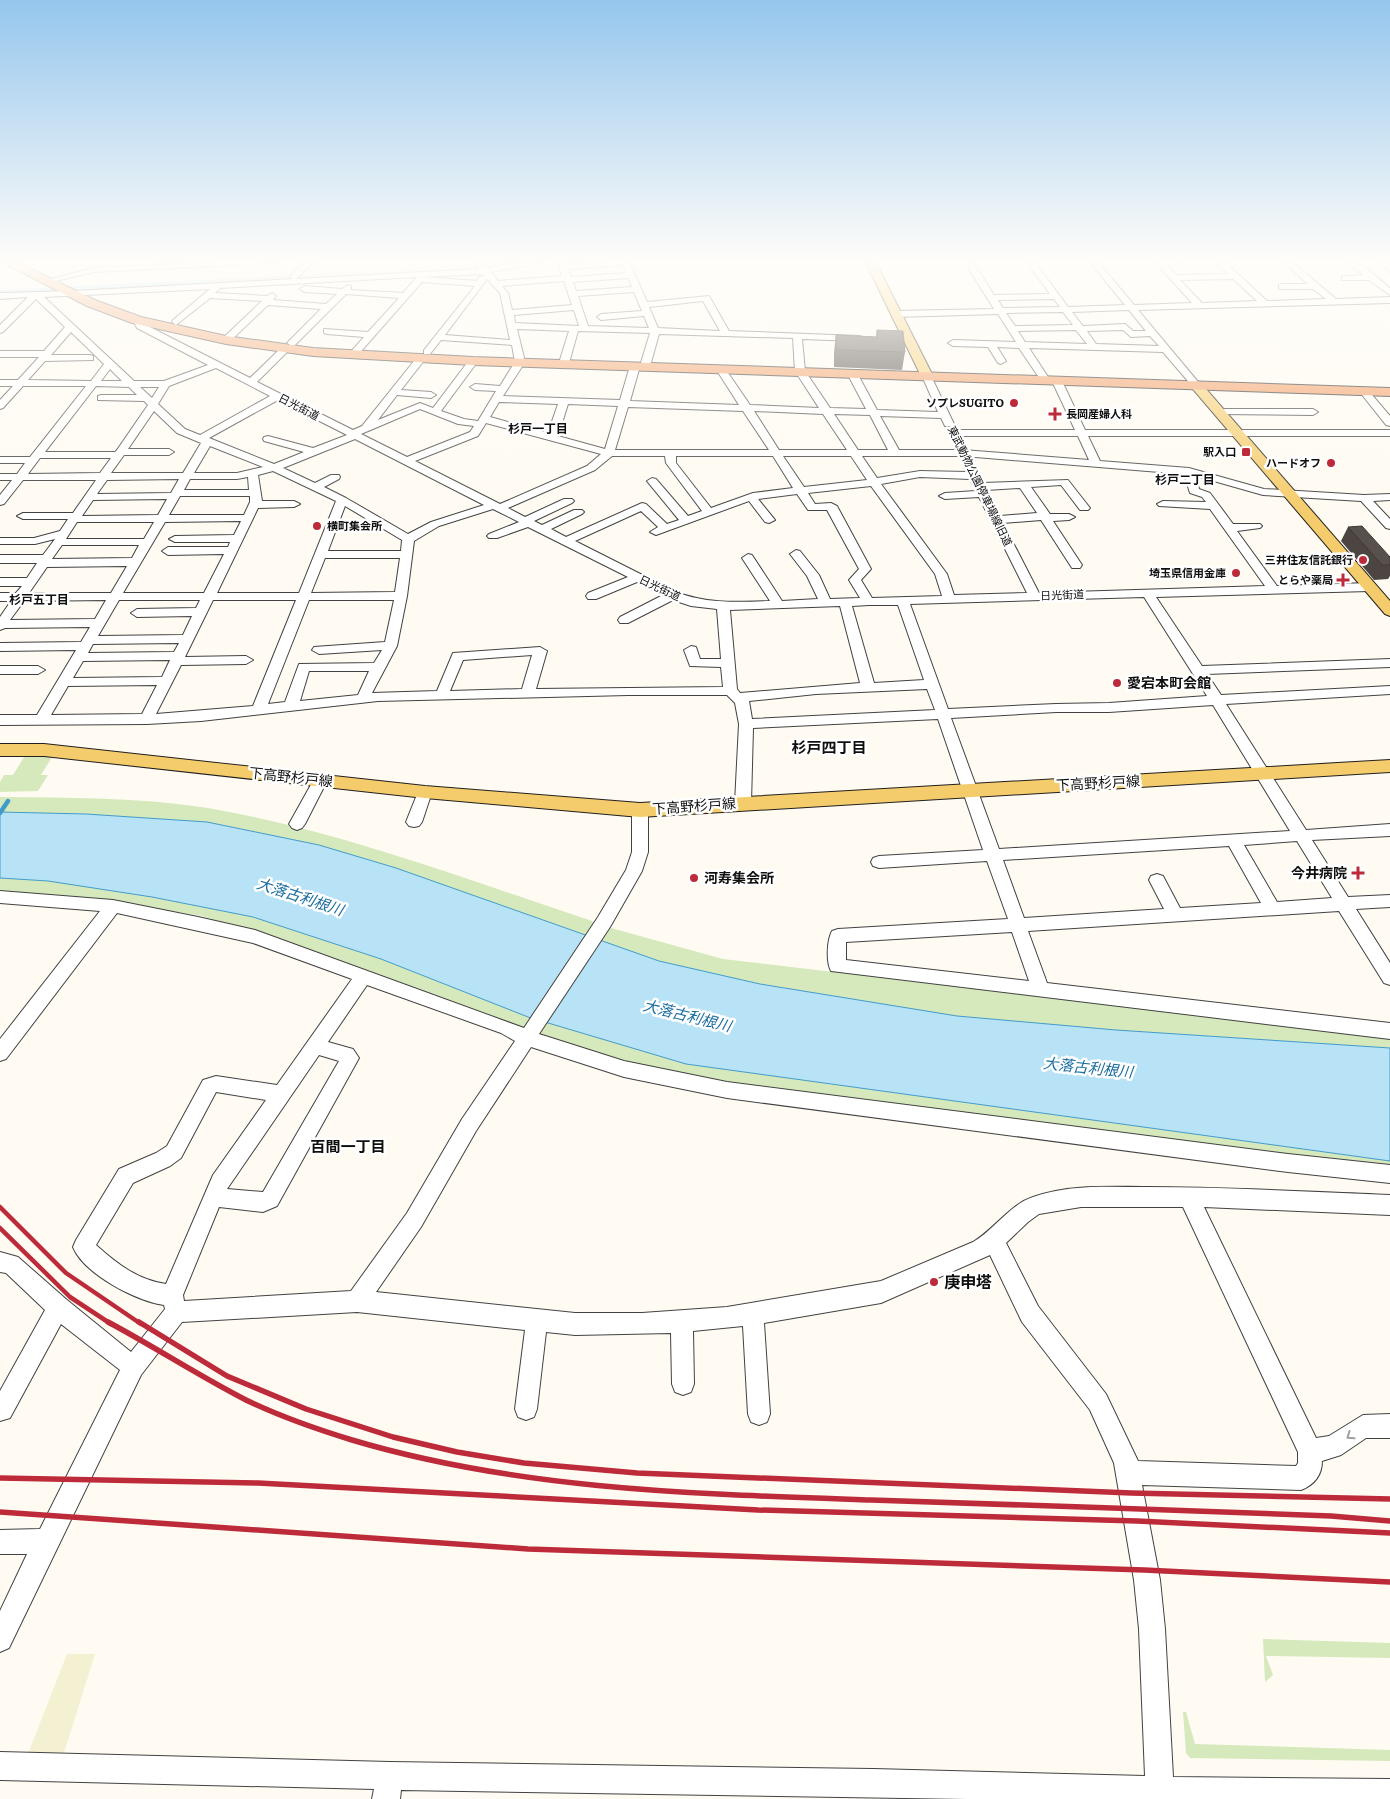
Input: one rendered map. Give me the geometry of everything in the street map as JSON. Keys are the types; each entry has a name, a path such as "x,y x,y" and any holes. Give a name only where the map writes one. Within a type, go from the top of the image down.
{"highway":[{"path":"278,345 353,355 424,355 520,362 1390,392"}],"main road":[{"path":"907,345 927,376"},
{"path":"1196,385 1390,611"},
{"name":"日光街道","path":"1369,587 1390,586"},
{"name":"下高野杉戸線","path":"0,750 44,750 425,792 613,810 640,810 1390,766"}],"street":[{"path":"0,406 55,345"},
{"path":"89,345 181,431 274,468 342,500 408,540"},
{"name":"日光街道","path":"176,345 278,396 358,432 407,461 496,507 637,578 691,602 723,606 1147,592 1369,587"},
{"path":"353,355 362,345"},
{"path":"358,432 395,392 432,345"},
{"path":"407,461 474,434 520,362 516,345"},
{"path":"564,363 569,345"},
{"path":"408,540 435,524 496,507 590,468 609,453 624,403 647,345"},
{"path":"798,345 800,371 874,482 941,574 949,599"},
{"path":"991,345 1001,361"},
{"path":"1023,345 1051,381 1082,433 1096,463"},
{"path":"1056,345 1166,349"},
{"path":"1162,345 1196,385"},
{"path":"252,383 289,346"},
{"path":"0,363 4,354 90,358"},
{"path":"435,412 473,360"},
{"path":"0,502 109,364"},
{"path":"0,383 165,384 216,365"},
{"path":"721,369 812,508 831,506 865,569 856,580 868,602"},
{"path":"852,373 895,453"},
{"path":"57,383 65,374"},
{"name":"東武動物公園停車場線旧道","path":"927,376 995,520 1034,596"},
{"path":"1,623 103,477 149,402 165,384"},
{"path":"475,387 502,389"},
{"path":"1364,391 1390,423"},
{"path":"395,392 430,395"},
{"path":"41,720 186,476 204,440 258,405 278,396"},
{"path":"100,398 149,402"},
{"path":"497,399 945,415"},
{"path":"552,438 564,401"},
{"path":"0,477 158,477 253,474 315,452 420,406 462,422 482,422 609,453 963,453 1189,471 1263,492 1364,498 1390,497"},
{"path":"1219,412 1313,412"},
{"path":"1272,412 1288,433"},
{"path":"953,433 1390,434"},
{"path":"268,439 315,452"},
{"path":"0,460 169,452"},
{"path":"670,453 671,463 708,512"},
{"path":"41,477 52,464"},
{"path":"158,477 166,464"},
{"path":"1189,471 1194,491 1206,495 1273,589"},
{"path":"147,718 248,518 255,499 253,474"},
{"path":"566,541 642,506 660,530 751,497 874,482 920,474 974,476"},
{"path":"315,488 335,477"},
{"path":"652,481 684,520"},
{"path":"945,496 981,490 1064,482 1084,508"},
{"path":"1024,485 1076,565"},
{"path":"89,497 175,494 255,499 294,504"},
{"path":"751,497 768,520"},
{"path":"1364,498 1390,526"},
{"path":"259,709 342,500"},
{"path":"493,536 527,522 568,501"},
{"path":"1163,504 1214,506"},
{"path":"543,529 578,512"},
{"path":"23,516 160,519 248,518"},
{"path":"995,520 1069,516"},
{"path":"1229,528 1256,526"},
{"path":"0,541 35,541 48,536 146,542"},
{"path":"175,539 238,538"},
{"path":"363,698 391,646 401,596 408,540"},
{"path":"168,551 232,550"},
{"path":"321,554 407,555"},
{"path":"796,554 813,575 826,603"},
{"path":"748,558 778,604"},
{"path":"0,559 134,562"},
{"path":"592,596 637,578"},
{"path":"0,582 30,582"},
{"path":"1147,592 1263,773 1390,978"},
{"path":"624,620 672,595"},
{"path":"0,597 401,596"},
{"path":"903,600 945,714 992,855 1040,989"},
{"path":"845,602 868,687"},
{"path":"723,606 727,662 735,694 742,701 746,724 743,803"},
{"path":"137,613 200,612"},
{"path":"1,623 98,624"},
{"path":"84,648 187,639"},
{"path":"319,650 391,646"},
{"path":"0,647 84,648 177,658 246,660"},
{"path":"690,650 695,663 727,662"},
{"path":"442,695 458,656 540,651 528,693"},
{"path":"1198,670 1390,663"},
{"path":"291,706 304,667 378,667"},
{"path":"0,670 38,670"},
{"path":"63,682 166,681"},
{"path":"0,720 201,716 363,698 528,693 735,694 934,684"},
{"path":"746,724 1056,708 1131,707 1162,703 1390,690"},
{"path":"296,824 320,780"},
{"path":"414,822 425,792"},
{"path":"357,1301 414,1220 469,1126 601,926 639,860 640,810"},
{"path":"878,862 1390,830"},
{"path":"1234,840 1272,908"},
{"path":"1158,880 1175,914"},
{"path":"0,897 113,906 198,923 255,937 624,1069 727,1090 1210,1153 1390,1174"},
{"path":"1390,901 838,936 837,966 1390,1031"},
{"path":"0,1053 113,906"},
{"path":"0,1639 45,1541 79,1478 133,1367 175,1304 213,1196 220,1182 363,977"},
{"path":"213,1196 264,1202 270,1199 350,1058 347,1054 315,1046"},
{"path":"280,1094 216,1084 210,1086 174,1152 169,1157 132,1171 126,1176 83,1247 121,1279 175,1304 357,1301 575,1324 642,1324 727,1318 881,1292 956,1260 994,1241 1021,1215 1034,1206 1049,1202 1081,1197 1189,1197 1390,1205"},
{"path":"1129,1473 1301,1478 1310,1468 1310,1451 1189,1197"},
{"path":"994,1241 1030,1314 1098,1402 1112,1428 1129,1473 1147,1580 1152,1629 1160,1795"},
{"path":"0,1262 11,1264 60,1308 133,1367"},
{"path":"2,1410 50,1322 60,1308"},
{"path":"753,1314 759,1414"},
{"path":"526,1409 537,1320"},
{"path":"682,1321 683,1384"},
{"path":"1310,1451 1333,1447 1363,1427 1390,1426"},
{"path":"0,1542 45,1541"},
{"path":"0,1766 388,1788 873,1783 1090,1788 1160,1795 1390,1793"}],"shaded area":[{"path":"67,1654 95,1654 63,1756 28,1754"}],"green space":[{"path":"26,754 52,757 41,775 48,775 38,791 0,792 0,782 4,775 13,775"},
{"path":"0,797 104,799 182,804 257,818 306,829 402,857 592,921 600,928 611,928 723,959 1390,1038 1390,1048 1116,1030 957,1016 760,984 659,961 396,868 319,845 207,822 86,814 0,812"},
{"path":"0,878 48,881 152,897 253,917 381,959 528,1017 686,1064 1390,1161 1390,1168 784,1092 614,1062 540,1037 539,1032 521,1028 258,934 202,916 118,902 0,893"},
{"path":"1263,1639 1390,1643 1390,1658 1266,1656 1273,1675 1265,1682"},
{"path":"1183,1712 1186,1712 1195,1744 1390,1750 1390,1761 1190,1758 1186,1753"}],"water":[{"name":"大落古利根川","path":"0,812 86,814 207,822 319,845 396,868 659,961 760,984 957,1016 1116,1030 1390,1048 1390,1161 686,1064 528,1017 381,959 253,917 152,897 48,881 0,878"}],"building":[{"path":"836,345 904,345 905,352 836,350"},
{"path":"1362,526 1390,557 1390,565 1382,565 1348,527"}],"waterway":[{"path":"0,813 8,801"}],"railway":[{"path":"0,1207 66,1273 141,1324"},
{"path":"0,1228 70,1297 111,1324"},
{"path":"108,1322 229,1391 285,1417 352,1440 415,1457 480,1470 544,1479 675,1492 1331,1516 1390,1521"},
{"path":"139,1322 227,1376 306,1409 393,1437 457,1452 524,1463 637,1473 1131,1493 1390,1499"},
{"path":"0,1478 258,1483 758,1510 1137,1521 1390,1533"},
{"path":"0,1512 528,1549 1144,1570 1390,1582"}],"place":[{"name":"ソプレSUGITO","path":"1014,403"},
{"name":"長岡産婦人科","path":"1055,414"},
{"name":"駅入口","path":"1246,452"},
{"name":"ハードオフ","path":"1331,463"},
{"name":"横町集会所","path":"317,526"},
{"name":"三井住友信託銀行","path":"1363,560"},
{"name":"埼玉県信用金庫","path":"1236,573"},
{"name":"とらや薬局","path":"1343,580"},
{"name":"愛宕本町会館","path":"1117,683"},
{"name":"今井病院","path":"1358,873"},
{"name":"河寿集会所","path":"694,878"},
{"name":"庚申塔","path":"934,1282"}],"district":[{"name":"杉戸一丁目","path":"538,429"},
{"name":"杉戸二丁目","path":"1185,480"},
{"name":"杉戸五丁目","path":"39,600"},
{"name":"杉戸四丁目","path":"829,748"},
{"name":"百間一丁目","path":"348,1147"}]}
